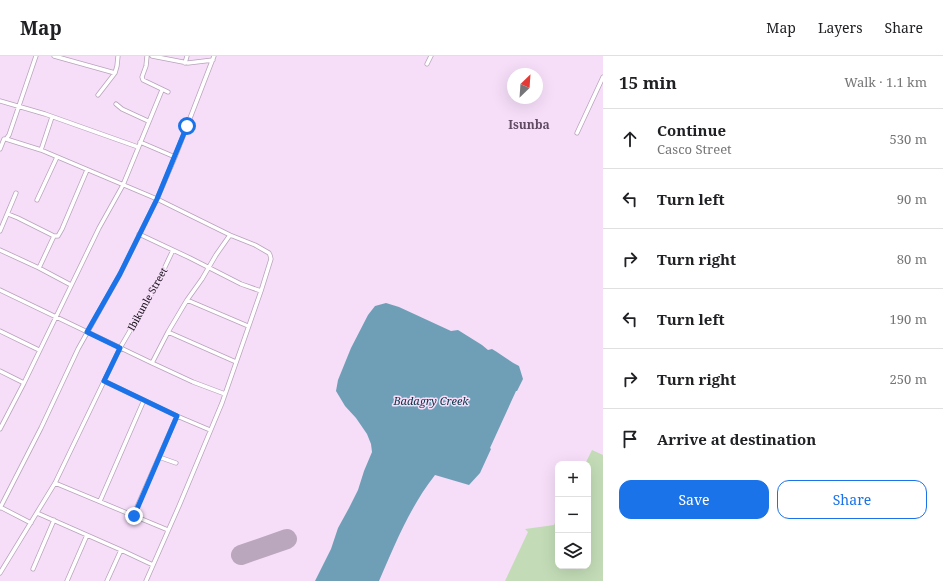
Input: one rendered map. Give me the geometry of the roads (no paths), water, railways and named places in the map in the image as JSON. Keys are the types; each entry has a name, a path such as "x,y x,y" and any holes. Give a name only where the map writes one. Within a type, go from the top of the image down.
{"street":[{"path":"0,149 18,106 36,56"},
{"path":"54,56 115,73"},
{"path":"98,95 115,73 118,56"},
{"path":"147,56 146,66 142,77 143,80 168,92"},
{"path":"152,56 185,63 214,58"},
{"path":"185,63 187,56"},
{"path":"427,64 430,56"},
{"path":"30,523 0,508 41,428 74,357 120,274 157,199 214,58"},
{"path":"577,133 603,77"},
{"path":"0,429 24,383 99,228 123,185 162,90"},
{"path":"0,101 52,116 138,147"},
{"path":"116,104 122,109 148,122"},
{"path":"41,150 52,116"},
{"path":"4,138 41,150 157,199 230,235 255,245 270,255 271,259 261,291 222,403 146,581"},
{"path":"140,142 175,157"},
{"path":"37,200 57,157"},
{"path":"39,268 54,236 58,236 62,229 87,170"},
{"path":"0,232 16,193"},
{"path":"8,214 54,236"},
{"path":"139,234 241,284 261,291"},
{"path":"152,363 187,300 230,235"},
{"path":"0,250 71,285"},
{"name":"Ibikunle Street","path":"0,573 55,483 120,348 156,286 174,250"},
{"path":"0,290 193,382 225,394"},
{"path":"187,300 248,326"},
{"path":"0,331 39,350"},
{"path":"168,332 236,362"},
{"path":"0,371 24,383"},
{"path":"104,381 210,430"},
{"path":"100,501 144,400"},
{"path":"134,516 177,416"},
{"path":"159,457 176,463"},
{"path":"55,483 168,530"},
{"path":"37,513 153,565"},
{"path":"33,569 54,520"},
{"path":"67,581 87,535"},
{"path":"107,581 121,550"}],"water":[{"name":"Badagry Creek","path":"386,303 399,307 451,331 458,330 488,350 492,349 519,366 523,379 516,391 480,473 469,485 435,475 426,487 411,513 379,581 315,581 331,549 338,528 358,490 372,452 367,434 356,418 345,406 336,391 338,380 351,348 368,315 375,306"}],"district":[{"name":"Isunba","path":"529,124"}]}
